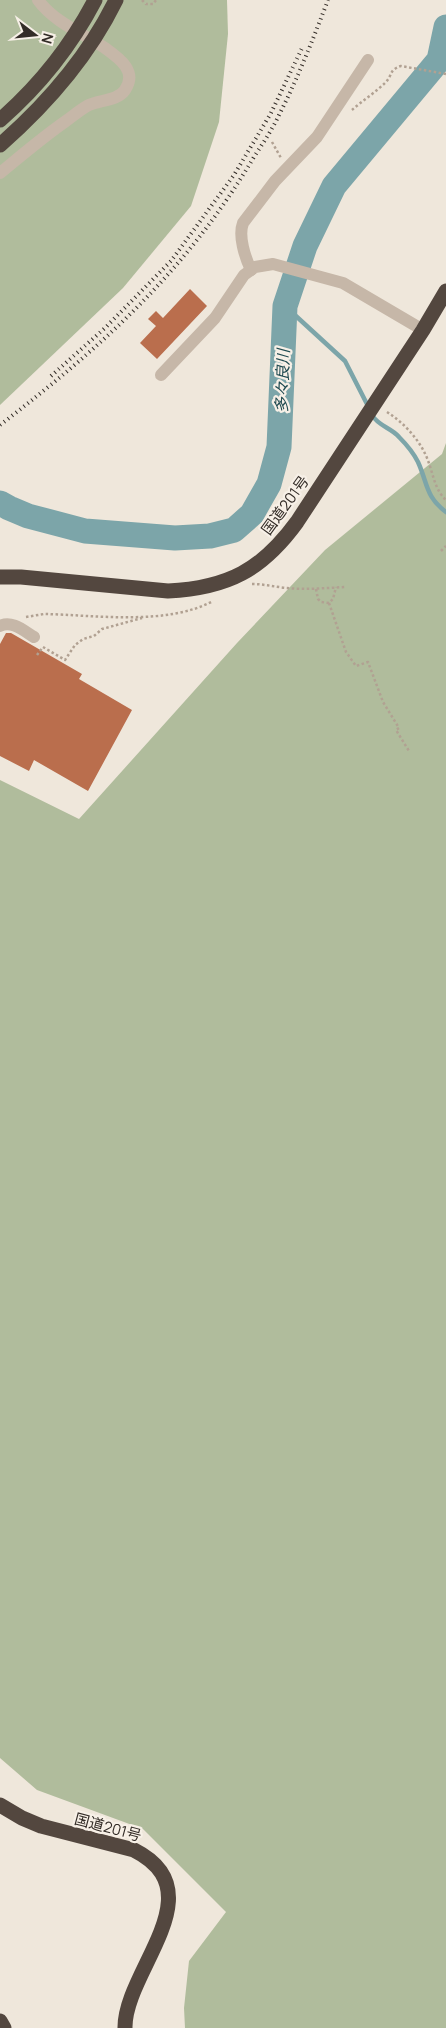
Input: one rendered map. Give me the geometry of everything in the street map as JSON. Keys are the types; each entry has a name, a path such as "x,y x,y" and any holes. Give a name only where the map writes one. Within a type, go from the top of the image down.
{"highway":[{"path":"0,120 16,106 54,65 83,24 95,0"},
{"path":"0,145 32,116 71,73 116,0"},
{"name":"国道201号","path":"0,577 21,577 168,591 189,590 213,585 233,578 254,567 283,541 375,404 446,291"},
{"name":"国道201号","path":"0,1805 22,1818 41,1826 134,1850 146,1857 155,1866 163,1879 167,1892 168,1907 164,1924 156,1945 133,1990 125,2028"},
{"path":"0,2021 4,2028"}],"street":[{"path":"0,173 33,144 88,105 112,99 125,92 129,82 130,72 124,63 106,49 46,12 38,0"},
{"path":"252,270 247,260 242,236 241,228 243,223 275,180 317,137 368,60"},
{"path":"161,375 215,318 244,275 263,264 273,264 343,283 423,330"},
{"path":"0,626 4,624 16,626 34,636"}],"path":[{"path":"142,0 146,4 153,4 156,0"},
{"path":"352,110 386,81 391,71 401,66 446,74"},
{"path":"375,404 400,421 408,429 423,450 437,489 446,500"},
{"path":"441,551 446,546"},
{"path":"316,589 321,602 328,603 333,599 336,588"},
{"path":"328,603 346,652 356,666 368,662 383,702 399,728 396,730 409,751"},
{"path":"38,655 43,647 65,660 75,645 83,639 94,636 102,629 145,617"}],"green space":[{"path":"0,0 227,0 228,34 219,122 191,206 123,288 0,405"},
{"path":"446,443 446,2028 185,2028 184,2008 189,1961 226,1912 143,1829 37,1790 0,1758 0,780 79,819 237,643 325,550 442,454"}],"building":[{"path":"190,289 207,306 157,359 140,343 156,326 148,319 156,311 163,318"},
{"path":"6,633 11,633 82,674 79,679 132,710 88,791 34,760 29,771 0,756 0,644"}],"waterway":[{"name":"多々良川","path":"0,503 28,516 85,531 175,538 210,536 234,530 252,514 269,484 279,447 285,306 305,246 334,186 439,60 446,27"},
{"path":"285,306 345,361 369,408"},
{"path":"372,415 378,422 396,434 410,449 418,462 434,501 446,512"}],"railway":[{"path":"0,425 74,366 108,335 171,271 201,235 228,198 273,126 299,73 328,0"},
{"path":"51,376 105,328 171,261 234,175 271,113 303,46"}]}
